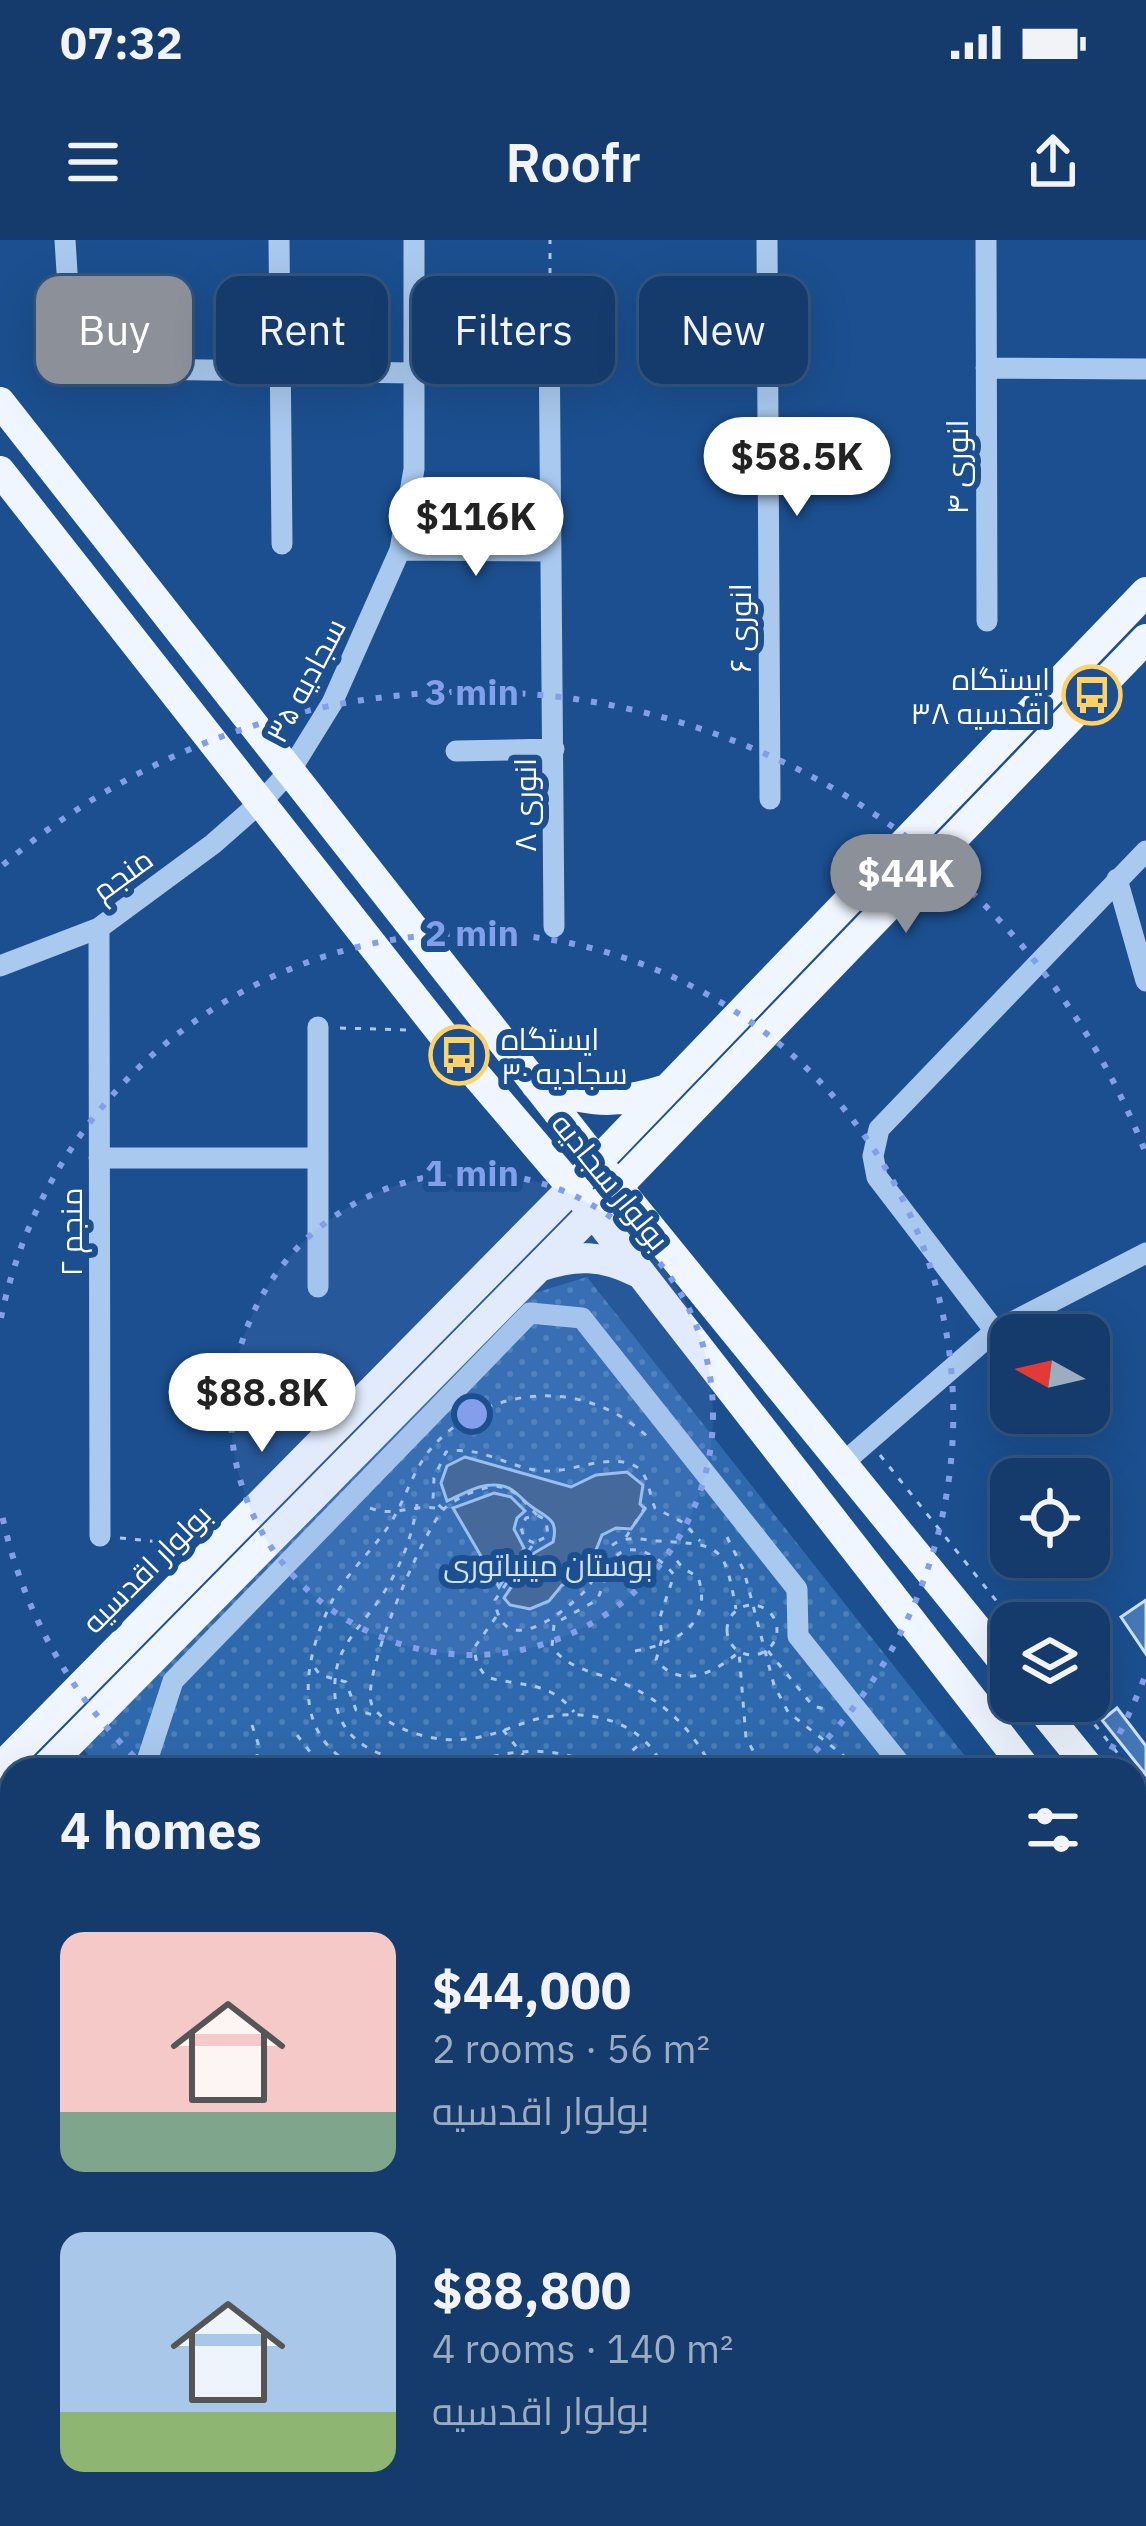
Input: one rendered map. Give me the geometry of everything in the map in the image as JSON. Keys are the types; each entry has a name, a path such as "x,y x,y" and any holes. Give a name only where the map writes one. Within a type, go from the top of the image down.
{"main road":[{"name":"بولوار سجادیه","path":"0,402 597,1162 990,1645"},
{"name":"بولوار سجادیه","path":"0,471 440,1032 593,1212 1018,1758"},
{"name":"بولوار اقدسیه","path":"10,1758 572,1188 1146,592"},
{"path":"55,1758 593,1212 1146,639"},
{"path":"536,1085 603,1102 667,1089"},
{"path":"539,1267 586,1257 616,1261 640,1273"},
{"path":"1052,1722 1081,1758"}],"street":[{"path":"65,240 73,368 216,370"},
{"path":"279,240 279,276"},
{"name":"سجادیه ۳۵","path":"414,276 415,240"},
{"name":"انوری ۶","path":"767,240 770,799"},
{"name":"انوری ۴","path":"986,240 987,621"},
{"path":"986,368 1146,369"},
{"path":"280,384 282,544"},
{"name":"سجادیه ۳۵","path":"262,802 290,771 332,703 400,550 414,469 413,384"},
{"name":"انوری ۸","path":"550,384 554,926"},
{"path":"400,550 551,551"},
{"path":"456,751 554,749"},
{"name":"منجم","path":"0,967 99,928 165,882 262,802"},
{"path":"990,1326 878,1177 873,1156 879,1130 1146,851"},
{"path":"1117,879 1146,981"},
{"name":"منجم ۲","path":"99,928 100,1536"},
{"path":"318,1027 318,1287"},
{"path":"99,1158 318,1158"},
{"path":"1027,1314 1146,1253"},
{"path":"148,1758 173,1681 530,1313 582,1318 796,1589 798,1636 895,1758"},
{"path":"843,1463 990,1335"}],"path":[{"path":"550,240 550,276"},
{"path":"318,1027 440,1032"},
{"path":"342,1758 320,1738 310,1717 316,1641 334,1598 399,1511 415,1470 437,1441 469,1416 502,1401 573,1396 609,1408 638,1427 662,1452"},
{"path":"869,1441 997,1602"},
{"path":"443,1509 433,1500 434,1478 446,1452 461,1448 545,1472 628,1464 645,1475 655,1508 684,1522 701,1542 716,1550 729,1571 736,1610"},
{"path":"354,1494 385,1514 417,1504 443,1509 491,1486 515,1492 546,1520 549,1531 544,1540 534,1543 496,1600 503,1625 520,1631 539,1628 587,1590 606,1550 624,1540 651,1498"},
{"path":"392,1758 358,1743 345,1729 335,1700 335,1681 339,1659 400,1566 417,1504"},
{"path":"382,1717 368,1693 376,1652 443,1509"},
{"path":"534,1543 524,1538 521,1528 526,1518 537,1515"},
{"path":"724,1533 744,1570 774,1685 788,1712 847,1758"},
{"path":"100,1536 217,1547"},
{"path":"624,1540 701,1542"},
{"path":"635,1651 682,1637 694,1622 701,1598 698,1577 675,1560 662,1541"},
{"path":"705,1758 684,1724 646,1694 567,1662 552,1646 554,1624 597,1600 619,1553 651,1554 674,1575 675,1584 660,1616 656,1660 675,1675 700,1676 718,1670 739,1652 767,1650 777,1633 776,1623 764,1607 754,1604 729,1617 727,1636 739,1652 746,1738 760,1758"},
{"path":"497,1616 474,1648 486,1677 537,1684 566,1701 576,1714"},
{"path":"767,1650 812,1706 866,1721"},
{"path":"312,1665 320,1675 346,1682 356,1710 425,1737 445,1741 576,1714 618,1722 645,1739 657,1758"},
{"path":"1093,1722 1121,1758"},
{"path":"252,1725 256,1758"},
{"path":"503,1730 526,1758"},
{"path":"297,1735 315,1758"},
{"path":"622,1758 645,1739"},
{"path":"481,1758 520,1751 585,1758"}],"green space":[{"name":"بوستان مینیاتوری","path":"587,1277 967,1758 91,1758 82,1747 515,1299"}],"shaded area":[{"path":"465,1457 571,1487 596,1475 627,1472 643,1485 640,1504 645,1509 631,1529 616,1528 602,1535 584,1580 562,1585 549,1601 530,1609 510,1605 504,1598 534,1553 553,1542 553,1524 505,1486 481,1487 447,1501 441,1483 447,1466"},
{"path":"494,1493 511,1497 525,1511 514,1529 524,1548 499,1587 453,1508"}],"building":[{"path":"1146,1600 1146,1654 1121,1617"},
{"path":"1117,1708 1146,1746 1146,1758 1132,1758 1104,1722 1110,1722 1110,1714"}],"place":[{"name":"ایستگاه اقدسیه ۳۸","path":"1092,695"},
{"name":"ایستگاه سجادیه ۳۰","path":"459,1055"}]}
